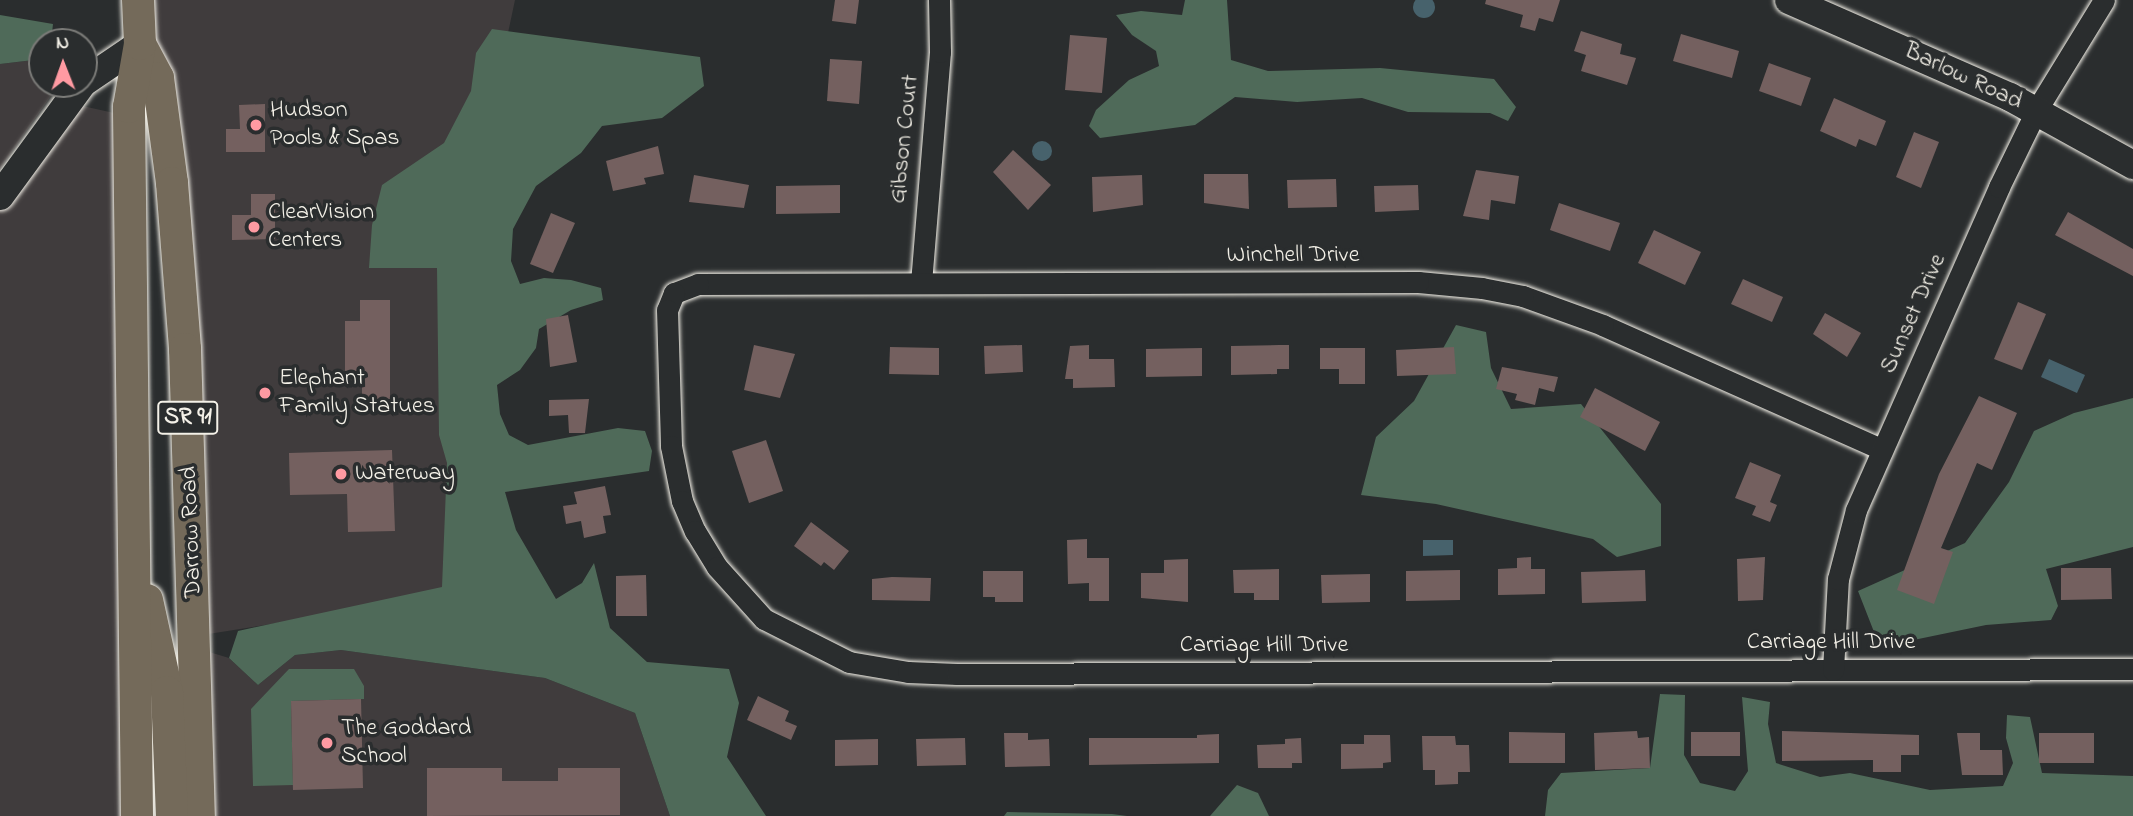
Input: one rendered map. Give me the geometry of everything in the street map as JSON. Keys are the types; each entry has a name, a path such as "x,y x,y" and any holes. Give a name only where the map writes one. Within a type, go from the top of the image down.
{"main road":[{"name":"Darrow Road","path":"137,816 129,107 140,44 138,0"},
{"name":"Darrow Road","path":"140,44 158,78 181,293 195,619 199,816"},
{"path":"132,293 181,293"},
{"path":"135,565 153,620 167,692 172,816"},
{"path":"153,620 195,619"}],"street":[{"name":"Gibson Court","path":"921,283 940,52 939,0"},
{"name":"Barlow Road","path":"1789,0 2036,111 2133,165"},
{"name":"Sunset Drive","path":"1833,670 1834,613 1843,549 1881,449 2036,111 2105,0"},
{"path":"98,73 140,44"},
{"path":"0,197 72,98"},
{"name":"Winchell Drive","path":"674,293 698,284 1418,282 1482,288 1523,296 1603,325 1881,449"},
{"name":"Carriage Hill Drive","path":"674,293 667,310 669,418 676,479 695,531 717,567 764,619 849,662 908,672 957,674 2133,668"}],"shaded area":[{"path":"138,0 515,0 473,198 453,446 453,595 202,635"},
{"path":"28,61 28,98 49,98 0,169 0,64"},
{"path":"78,105 114,113 127,816 0,816 0,208"},
{"path":"196,648 229,658 258,685 295,655 341,650 545,678 635,713 670,816 199,816"}],"green space":[{"path":"1185,0 1227,0 1231,60 1268,71 1380,68 1494,79 1516,107 1508,121 1490,113 1408,112 1362,98 1297,102 1235,97 1195,125 1100,138 1089,126 1096,110 1129,80 1159,66 1156,51 1132,35 1116,15 1141,11 1182,15"},
{"path":"0,15 53,24 53,28 28,28 28,61 0,64"},
{"path":"492,29 700,57 704,86 662,118 602,126 581,153 536,186 513,229 511,261 520,284 544,278 571,280 601,288 603,300 571,310 539,329 536,348 520,370 497,385 500,414 509,435 528,445 618,428 645,431 652,451 649,471 505,492 516,530 556,599 582,583 594,563 610,628 647,662 729,669 739,703 727,757 766,816 670,816 635,713 545,678 341,650 295,655 258,685 229,658 238,631 442,587 447,463 439,435 437,268 369,268 372,225 382,185 444,143 471,91 476,53"},
{"path":"1456,325 1486,332 1491,368 1511,409 1581,404 1661,504 1661,546 1617,557 1593,539 1436,504 1361,495 1376,437 1414,401"},
{"path":"2133,398 2133,547 2046,569 2058,606 2051,620 1986,625 1899,643 1876,637 1858,591 1965,543 2009,482 2034,431 2074,413"},
{"path":"289,669 354,669 364,686 364,699 291,701 293,785 253,786 251,709"},
{"path":"1660,694 1685,695 1684,755 1700,783 1735,791 1748,771 1742,697 1770,702 1768,724 1776,763 1820,777 1850,773 1930,790 2003,786 2013,763 2006,738 2007,715 2030,717 2042,773 2133,776 2133,816 1545,816 1548,790 1561,773 1650,768"},
{"path":"1237,785 1258,793 1269,816 1210,816"},
{"path":"1007,812 1112,814 1127,816 1004,816"}],"water":[{"path":"1424,-4 1434,3 1435,7 1428,17 1424,18 1414,11 1413,7 1420,-3"},
{"path":"1038,141 1046,141 1052,151 1046,161 1038,161 1032,155 1032,147"},
{"path":"2049,359 2085,375 2077,393 2041,377"},
{"path":"1423,540 1453,540 1453,555 1423,556"}],"building":[{"path":"835,0 859,0 856,24 832,21"},
{"path":"1486,0 1560,0 1553,22 1539,18 1535,31 1520,27 1523,15 1485,4"},
{"path":"1581,31 1622,44 1620,54 1636,58 1627,85 1581,71 1586,55 1574,51"},
{"path":"1681,34 1739,51 1732,78 1673,61"},
{"path":"1070,35 1107,38 1102,93 1065,90"},
{"path":"830,59 862,61 859,104 827,101"},
{"path":"1769,63 1811,78 1801,106 1759,91"},
{"path":"1834,98 1886,121 1876,146 1859,139 1856,147 1820,131"},
{"name":"Hudson Pools & Spas","path":"265,104 265,152 226,152 226,129 240,129 239,105"},
{"path":"1914,132 1939,142 1921,188 1896,177"},
{"path":"658,146 664,174 644,178 646,184 613,191 606,161"},
{"path":"1013,150 1051,185 1028,210 993,172"},
{"path":"1476,170 1519,176 1515,204 1491,200 1489,220 1463,216"},
{"path":"1204,174 1248,174 1249,209 1204,203"},
{"path":"694,175 749,185 744,208 689,202"},
{"path":"1142,175 1143,205 1093,212 1092,177"},
{"path":"1336,179 1337,207 1288,208 1287,180"},
{"path":"840,185 840,213 776,214 776,186"},
{"path":"1418,185 1419,210 1375,212 1374,186"},
{"name":"ClearVision Centers","path":"251,194 275,194 275,239 232,240 232,215 251,215"},
{"path":"1559,203 1620,223 1610,251 1550,230"},
{"path":"2068,212 2133,249 2133,276 2055,235"},
{"path":"551,213 575,223 553,273 530,264"},
{"path":"1654,230 1701,252 1685,285 1638,263"},
{"path":"1743,279 1783,297 1772,322 1731,304"},
{"path":"360,300 390,300 390,404 362,404 362,384 345,384 345,321 360,321"},
{"path":"2018,302 2046,314 2022,370 1994,359"},
{"path":"1825,313 1861,333 1847,357 1813,334"},
{"path":"568,315 577,362 550,367 546,319"},
{"path":"754,345 795,354 780,398 744,390"},
{"path":"1022,345 1023,372 985,374 984,346"},
{"path":"1089,345 1089,359 1114,359 1115,387 1073,388 1073,379 1065,379 1070,346"},
{"path":"1289,345 1289,369 1277,369 1277,374 1231,375 1231,346"},
{"path":"890,347 939,348 939,375 889,374"},
{"path":"1454,347 1456,374 1397,376 1396,350"},
{"path":"1202,348 1202,376 1146,377 1146,349"},
{"path":"1320,348 1365,348 1365,384 1339,384 1339,369 1320,369"},
{"path":"1502,367 1558,377 1554,392 1539,388 1535,405 1515,400 1517,394 1496,389"},
{"path":"1595,388 1660,422 1645,451 1580,417"},
{"path":"1979,396 2017,413 1992,470 1977,463 1941,548 1953,552 1934,604 1897,590 1939,474"},
{"path":"589,399 585,433 569,433 568,415 549,416 549,400"},
{"path":"766,440 783,491 749,503 732,451"},
{"name":"Waterway","path":"392,450 395,531 348,532 347,494 290,495 289,453"},
{"path":"1750,462 1781,475 1770,502 1777,505 1770,522 1752,515 1756,506 1735,498"},
{"path":"605,486 611,515 603,516 606,533 584,538 581,521 566,524 563,506 577,504 574,492"},
{"path":"811,522 849,551 834,570 824,562 821,566 794,546"},
{"path":"1087,539 1087,558 1109,558 1109,601 1089,601 1089,583 1068,584 1067,540"},
{"path":"1531,557 1531,569 1545,569 1545,594 1498,595 1498,569 1517,568 1517,558"},
{"path":"1765,557 1763,600 1738,601 1737,559"},
{"path":"1188,559 1188,602 1141,598 1141,573 1164,573 1164,560"},
{"path":"2061,568 2111,568 2112,599 2061,600"},
{"path":"1279,569 1279,600 1254,600 1254,593 1234,593 1233,570"},
{"path":"1460,570 1460,600 1406,601 1406,571"},
{"path":"1645,570 1646,601 1582,603 1581,572"},
{"path":"983,571 1023,571 1023,602 995,602 995,597 983,597"},
{"path":"1370,574 1370,602 1322,603 1321,575"},
{"path":"646,575 647,616 616,616 616,576"},
{"path":"931,578 930,601 872,600 872,579"},
{"path":"758,696 789,711 785,721 797,726 791,740 747,720"},
{"name":"The Goddard School","path":"361,699 363,788 293,790 291,701"},
{"path":"1637,731 1638,738 1649,737 1650,768 1595,770 1594,733"},
{"path":"1782,731 1919,735 1919,755 1901,755 1901,772 1873,772 1873,760 1782,761"},
{"path":"1509,732 1565,733 1565,763 1509,763"},
{"path":"1691,732 1740,732 1740,756 1691,756"},
{"path":"1004,733 1028,733 1028,740 1049,739 1050,766 1005,767"},
{"path":"1957,733 1980,733 1980,750 2002,750 2003,775 1962,775"},
{"path":"2039,733 2094,733 2094,763 2039,763"},
{"path":"1219,734 1219,763 1089,765 1089,738 1197,738 1197,735"},
{"path":"1364,735 1390,735 1391,762 1383,763 1383,768 1341,769 1341,744 1364,744"},
{"path":"1422,736 1455,736 1456,745 1469,745 1470,772 1458,772 1458,784 1435,785 1435,770 1423,770"},
{"path":"965,738 966,765 917,766 916,739"},
{"path":"1301,738 1302,763 1292,763 1292,768 1258,768 1257,745 1285,744 1285,739"},
{"path":"878,739 878,765 835,766 835,740"},
{"path":"427,768 502,768 502,781 558,781 558,768 620,768 620,815 427,816"}],"place":[{"name":"Hudson Pools & Spas","path":"256,125"},
{"name":"ClearVision Centers","path":"254,227"},
{"name":"Elephant Family Statues","path":"265,393"},
{"name":"Waterway","path":"341,474"},
{"name":"The Goddard School","path":"327,743"}]}
